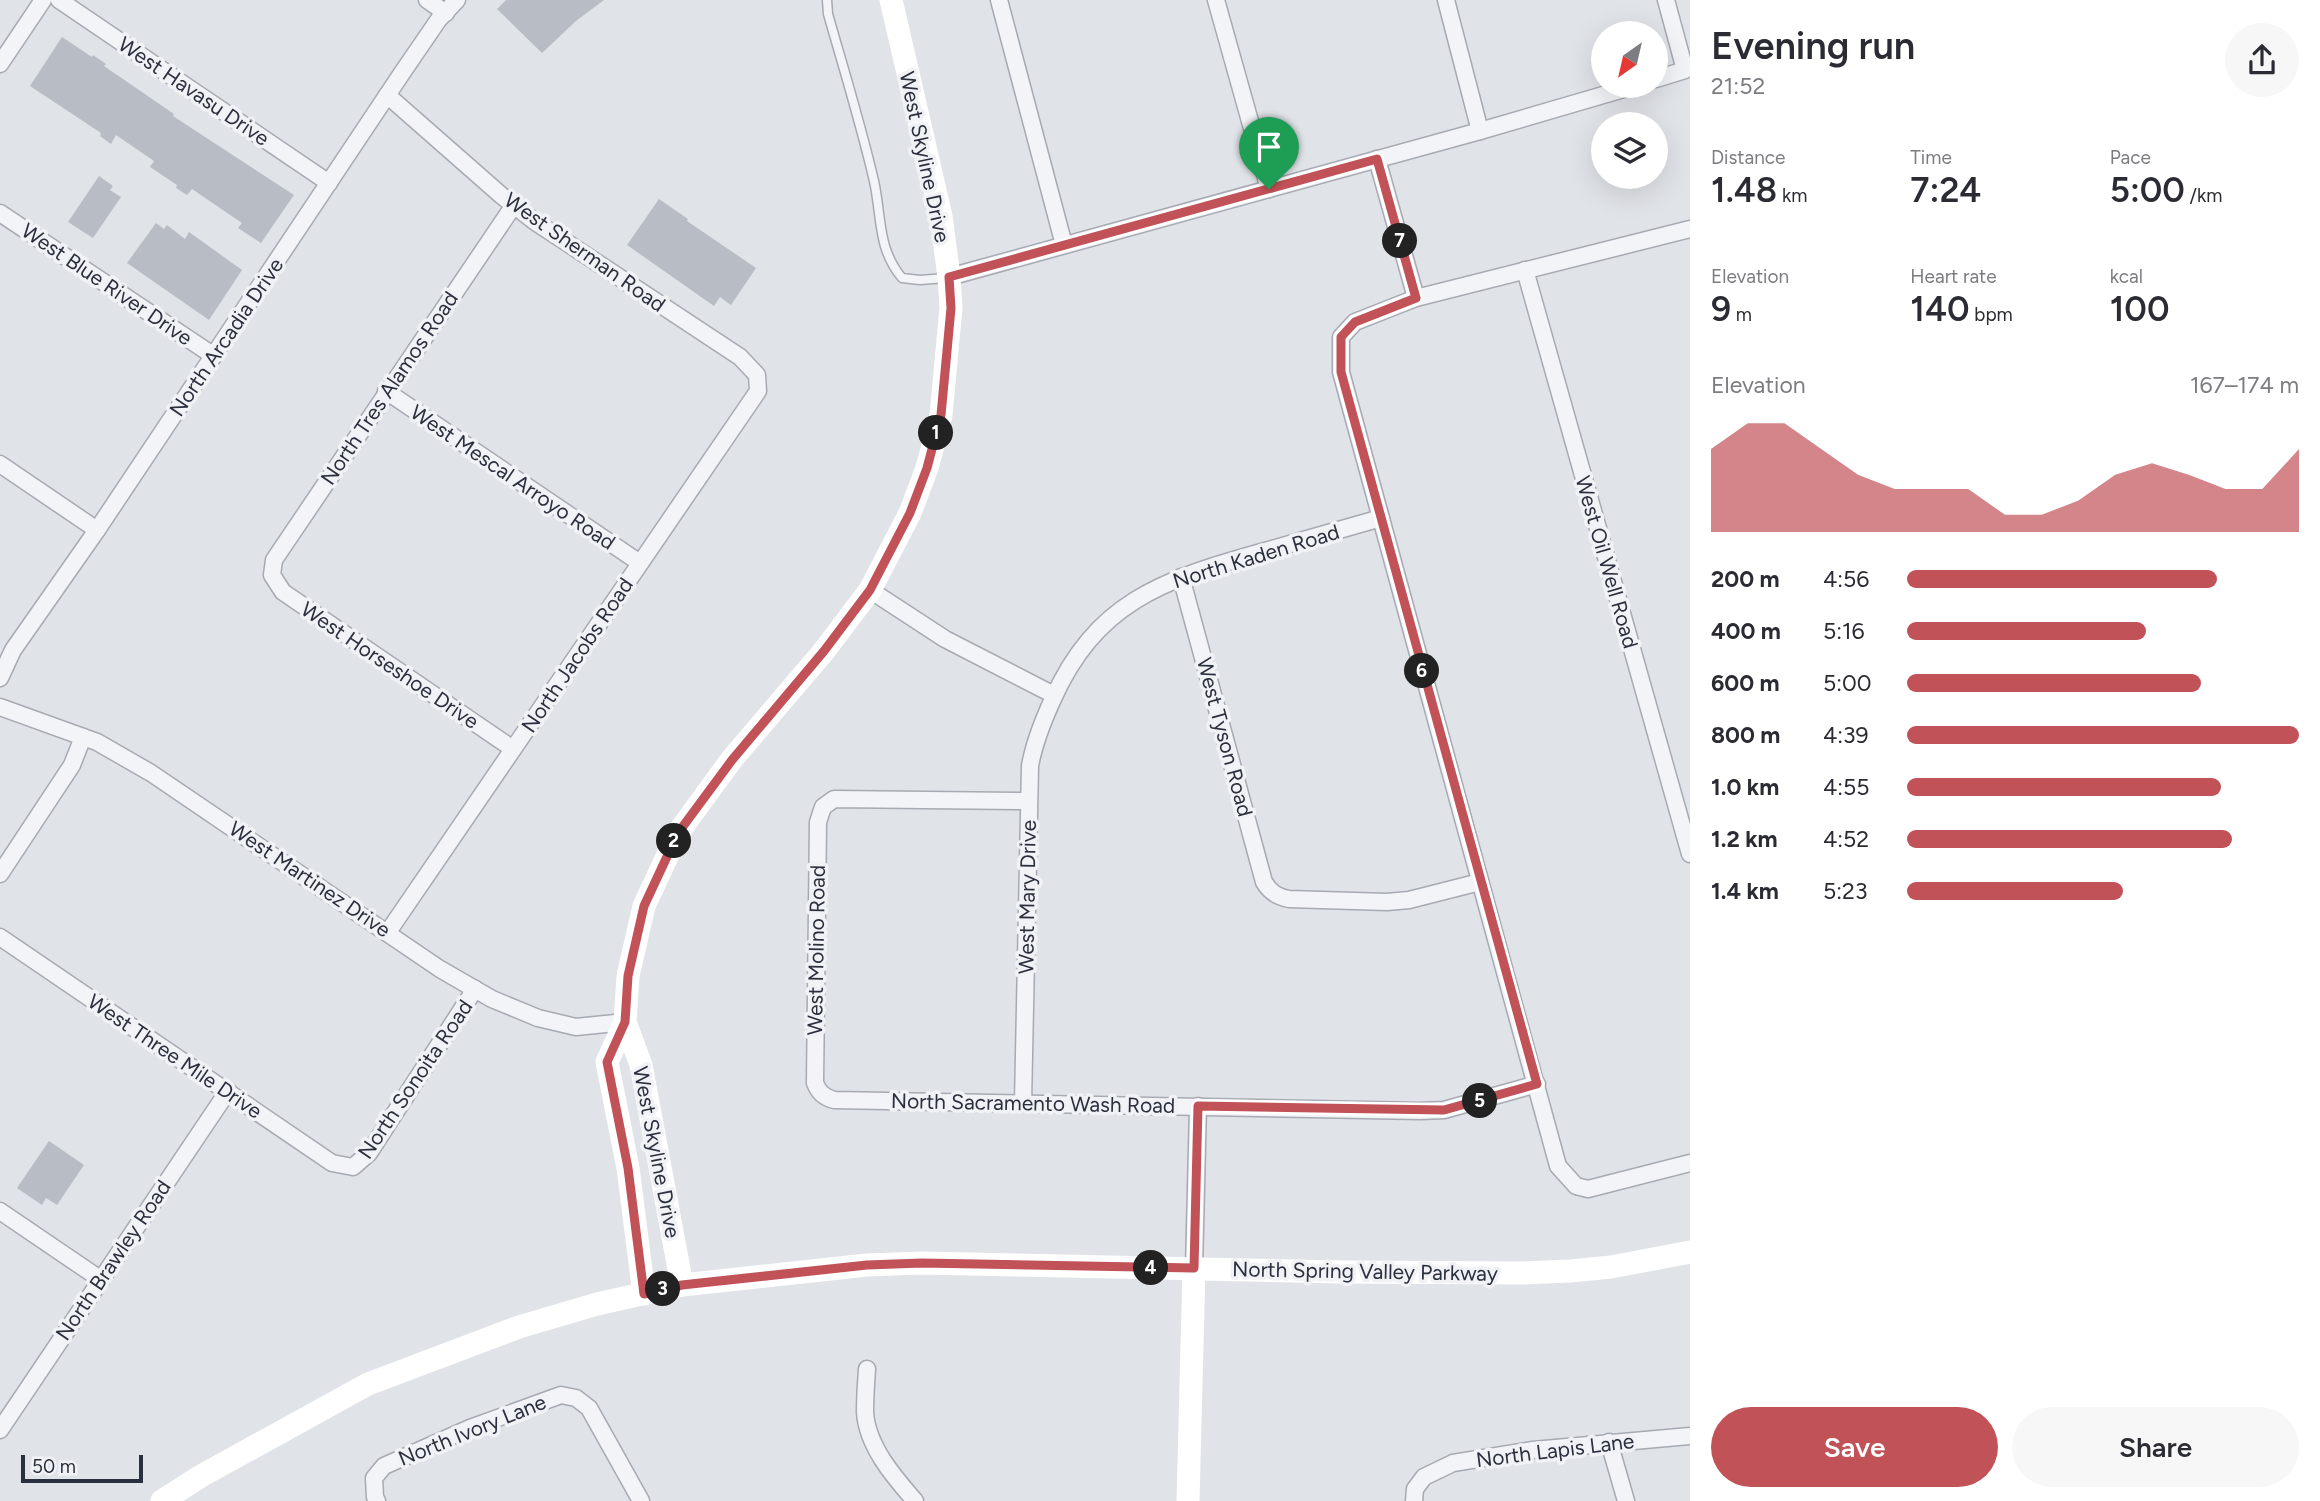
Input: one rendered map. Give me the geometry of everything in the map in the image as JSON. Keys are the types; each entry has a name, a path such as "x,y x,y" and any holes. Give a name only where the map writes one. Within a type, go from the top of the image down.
{"street":[{"path":"0,64 43,0"},
{"name":"West Havasu Drive","path":"60,0 329,183"},
{"path":"427,0 446,13"},
{"name":"North Arcadia Drive","path":"0,678 13,650 97,530 387,95 457,0"},
{"name":"West Skyline Drive","path":"644,1294 628,1168 607,1062 625,1022 628,976 644,906 678,833 732,760 824,651 870,590 910,513 927,468 941,415 951,308 949,277 941,216 891,0"},
{"path":"999,0 1064,245"},
{"path":"1216,0 1269,189"},
{"path":"1446,0 1480,131"},
{"path":"1666,0 1685,70 1668,75"},
{"name":"West Sherman Road","path":"387,95 534,221 740,357 757,375"},
{"path":"949,277 1592,98"},
{"path":"1377,159 1416,298"},
{"name":"North Tres Alamos Road","path":"272,575 274,560 514,205"},
{"name":"West Blue River Drive","path":"0,213 214,356"},
{"path":"1690,229 1416,298 1355,322 1341,337 1341,372 1558,1166 1576,1186 1588,1189 1690,1163"},
{"name":"West Oil Well Road","path":"1525,270 1690,854"},
{"name":"North Jacobs Road","path":"388,932 758,391 757,375"},
{"name":"West Mescal Arroyo Road","path":"386,391 640,563"},
{"path":"0,464 97,530"},
{"name":"North Kaden Road","path":"1054,695 1076,655 1107,621 1154,588 1203,568 1381,518"},
{"name":"West Horseshoe Drive","path":"272,575 283,592 513,749"},
{"name":"West Tyson Road","path":"1181,577 1264,881 1275,894 1289,899 1387,902 1409,900 1480,882"},
{"path":"870,590 945,639 1054,695"},
{"name":"West Mary Drive","path":"1023,1103 1030,766 1034,745 1054,695"},
{"name":"West Martinez Drive","path":"0,708 97,742 151,772 440,969 492,999 538,1018 576,1027 625,1022"},
{"path":"0,874 72,765 83,737"},
{"name":"West Molino Road","path":"820,1093 814,1083 818,822 823,807 834,799 1028,801"},
{"name":"West Three Mile Drive","path":"0,937 332,1163 353,1167"},
{"name":"North Sonoita Road","path":"353,1167 369,1153 475,989"},
{"name":"West Skyline Drive","path":"625,1022 641,1065 682,1285"},
{"name":"North Sacramento Wash Road","path":"820,1093 834,1100 1444,1110 1537,1084"},
{"name":"North Brawley Road","path":"0,1430 228,1091"},
{"path":"1188,1501 1198,1106"},
{"path":"0,1210 100,1279"},
{"name":"North Spring Valley Parkway","path":"162,1501 201,1476 368,1384 519,1327 597,1304 682,1285 787,1272 908,1263 1342,1272 1570,1271 1689,1256"},
{"path":"867,1369 865,1415 871,1435 883,1461 915,1501"},
{"name":"North Ivory Lane","path":"377,1501 374,1478 384,1466 470,1428 561,1395 576,1398 589,1408 641,1501"},
{"name":"North Lapis Lane","path":"1414,1501 1415,1489 1423,1477 1453,1463 1534,1450 1690,1436"},
{"path":"1609,1442 1626,1501"}],"lane":[{"path":"827,0 828,14 874,183 885,252 890,264 902,278 920,280 949,277"}],"building":[{"path":"506,0 604,0 576,21 542,53 497,9"},
{"path":"62,37 106,64 104,66 174,114 173,116 294,195 261,243 238,228 242,223 192,189 187,195 176,188 177,185 150,167 154,161 116,135 111,144 100,136 101,133 30,86"},
{"path":"99,176 113,186 110,190 121,197 93,238 68,222"},
{"path":"659,199 756,268 731,305 720,297 714,306 627,245"},
{"path":"156,223 164,229 167,225 185,239 189,232 242,270 209,320 127,263"},
{"path":"49,1141 84,1165 57,1205 46,1198 42,1205 17,1188"}],"route":[{"path":"1377,159 1416,298 1355,322 1341,337 1341,372 1537,1084 1444,1110 1198,1106 1194,1268 922,1263 867,1265 682,1285 644,1294 628,1168 607,1062 625,1022 628,976 644,906 678,833 732,760 824,651 870,590 910,513 927,468 941,415 951,308 949,277 1269,189 1377,159"}]}
